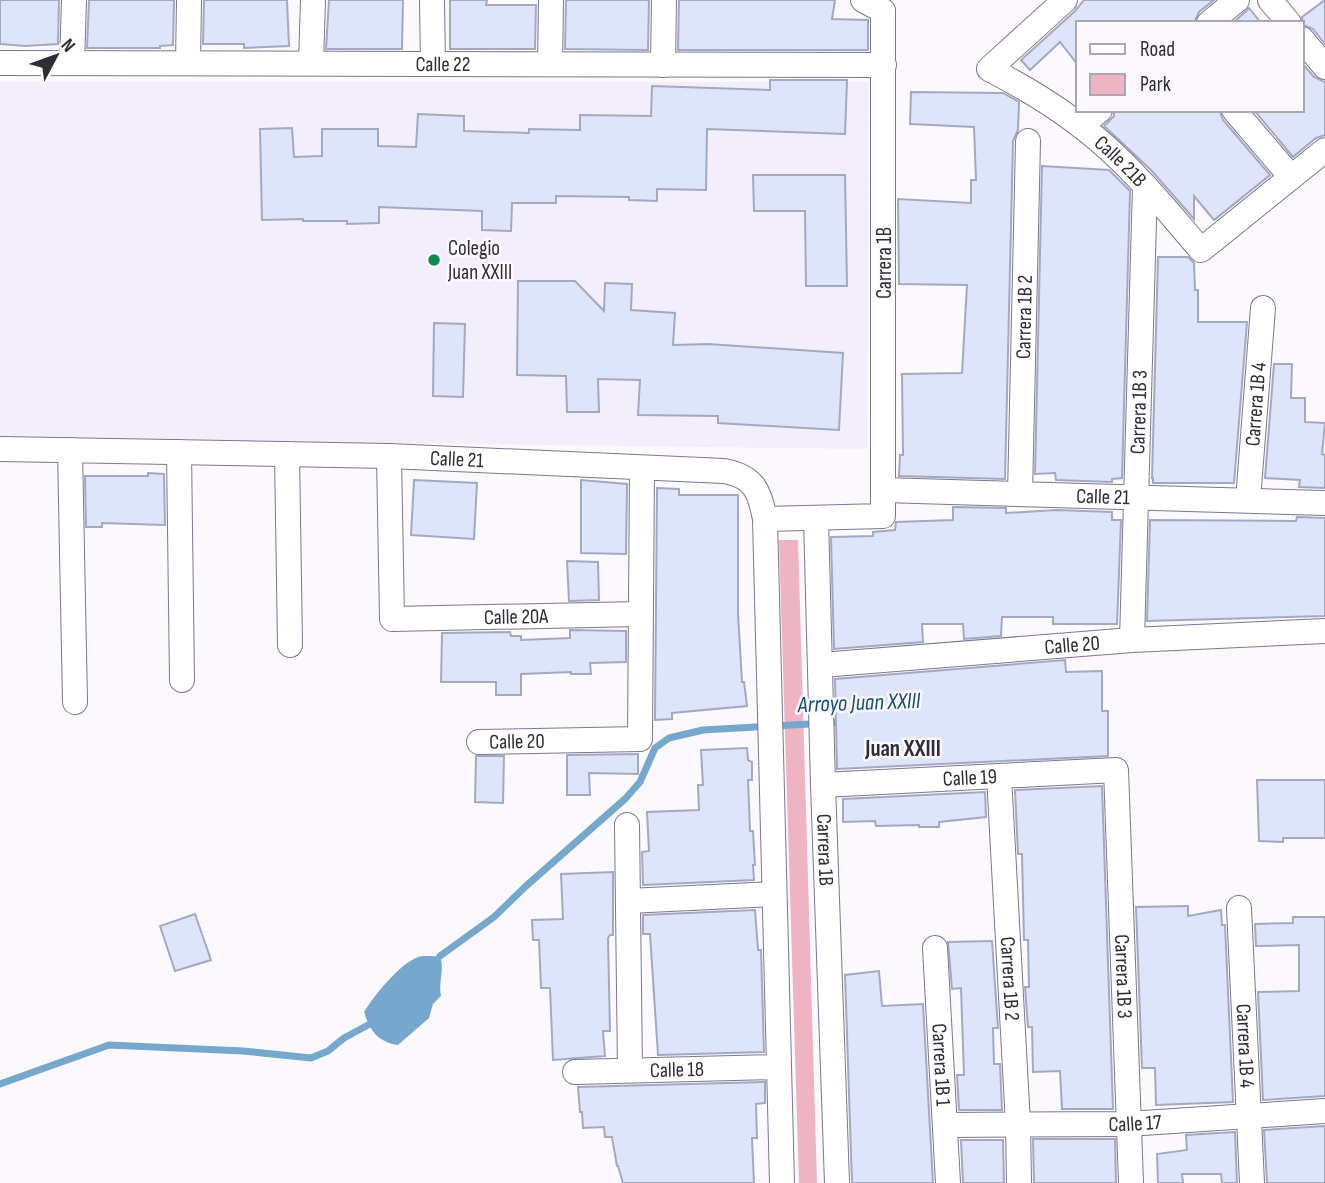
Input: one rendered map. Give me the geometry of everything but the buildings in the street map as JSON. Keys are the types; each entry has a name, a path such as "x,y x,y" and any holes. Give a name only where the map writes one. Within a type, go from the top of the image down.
{"street":[{"path":"72,63 74,0"},
{"path":"188,63 189,0"},
{"path":"311,64 313,0"},
{"path":"432,0 433,64"},
{"path":"550,64 551,0"},
{"path":"663,65 664,0"},
{"name":"Calle 21B","path":"1065,0 989,69 1034,92 1081,126 1117,157 1201,250 1291,177"},
{"path":"1211,21 1237,0"},
{"path":"1270,0 1287,21"},
{"name":"Carrera 1B","path":"837,1183 816,518 883,516 884,65 881,4"},
{"path":"1304,41 1325,67"},
{"name":"Calle 22","path":"0,63 884,65"},
{"path":"1081,126 1098,112"},
{"path":"1236,112 1291,177 1325,150"},
{"name":"Carrera 1B 2","path":"1020,494 1028,141"},
{"name":"Carrera 1B 3","path":"1132,640 1145,186"},
{"name":"Carrera 1B 4","path":"1248,500 1264,308"},
{"name":"Calle 21","path":"0,449 388,456 739,473 760,493 765,519"},
{"path":"70,450 75,702"},
{"path":"179,452 183,680"},
{"path":"286,454 290,645"},
{"name":"Calle 20A","path":"388,456 392,619 640,614"},
{"path":"640,614 642,468"},
{"name":"Calle 21","path":"883,490 1325,503"},
{"path":"782,1183 765,519 816,518"},
{"name":"Calle 20","path":"479,742 640,739 640,614"},
{"name":"Calle 20","path":"821,665 1132,640 1325,631"},
{"name":"Carrera 1B 3","path":"1116,770 1131,1183"},
{"name":"Calle 19","path":"823,785 1116,770"},
{"name":"Carrera 1B 2","path":"999,776 1019,1183"},
{"path":"627,825 630,1070"},
{"path":"628,901 774,894"},
{"name":"Carrera 1B 4","path":"1239,908 1252,1183"},
{"name":"Carrera 1B 1","path":"935,948 948,1183"},
{"name":"Calle 18","path":"575,1072 779,1067"},
{"name":"Calle 17","path":"946,1125 1128,1124 1325,1111"}],"shaded area":[{"name":"Colegio Juan XXIII","path":"0,82 869,82 867,449 0,438"}],"green space":[{"path":"779,540 798,540 817,1183 799,1183"}],"water":[{"path":"420,956 440,956 441,996 433,1004 429,1018 398,1045 380,1038 372,1030 364,1012 374,997 395,973 410,961"}],"waterway":[{"name":"Arroyo Juan XXIII","path":"440,956 494,917 625,799 640,782 655,748 669,738 703,730 844,722"},
{"path":"0,1084 109,1045 243,1051 311,1058 328,1051 344,1038 368,1025"}],"place":[{"name":"Colegio Juan XXIII","path":"434,260"}],"district":[{"name":"Juan XXIII","path":"903,749"}]}
